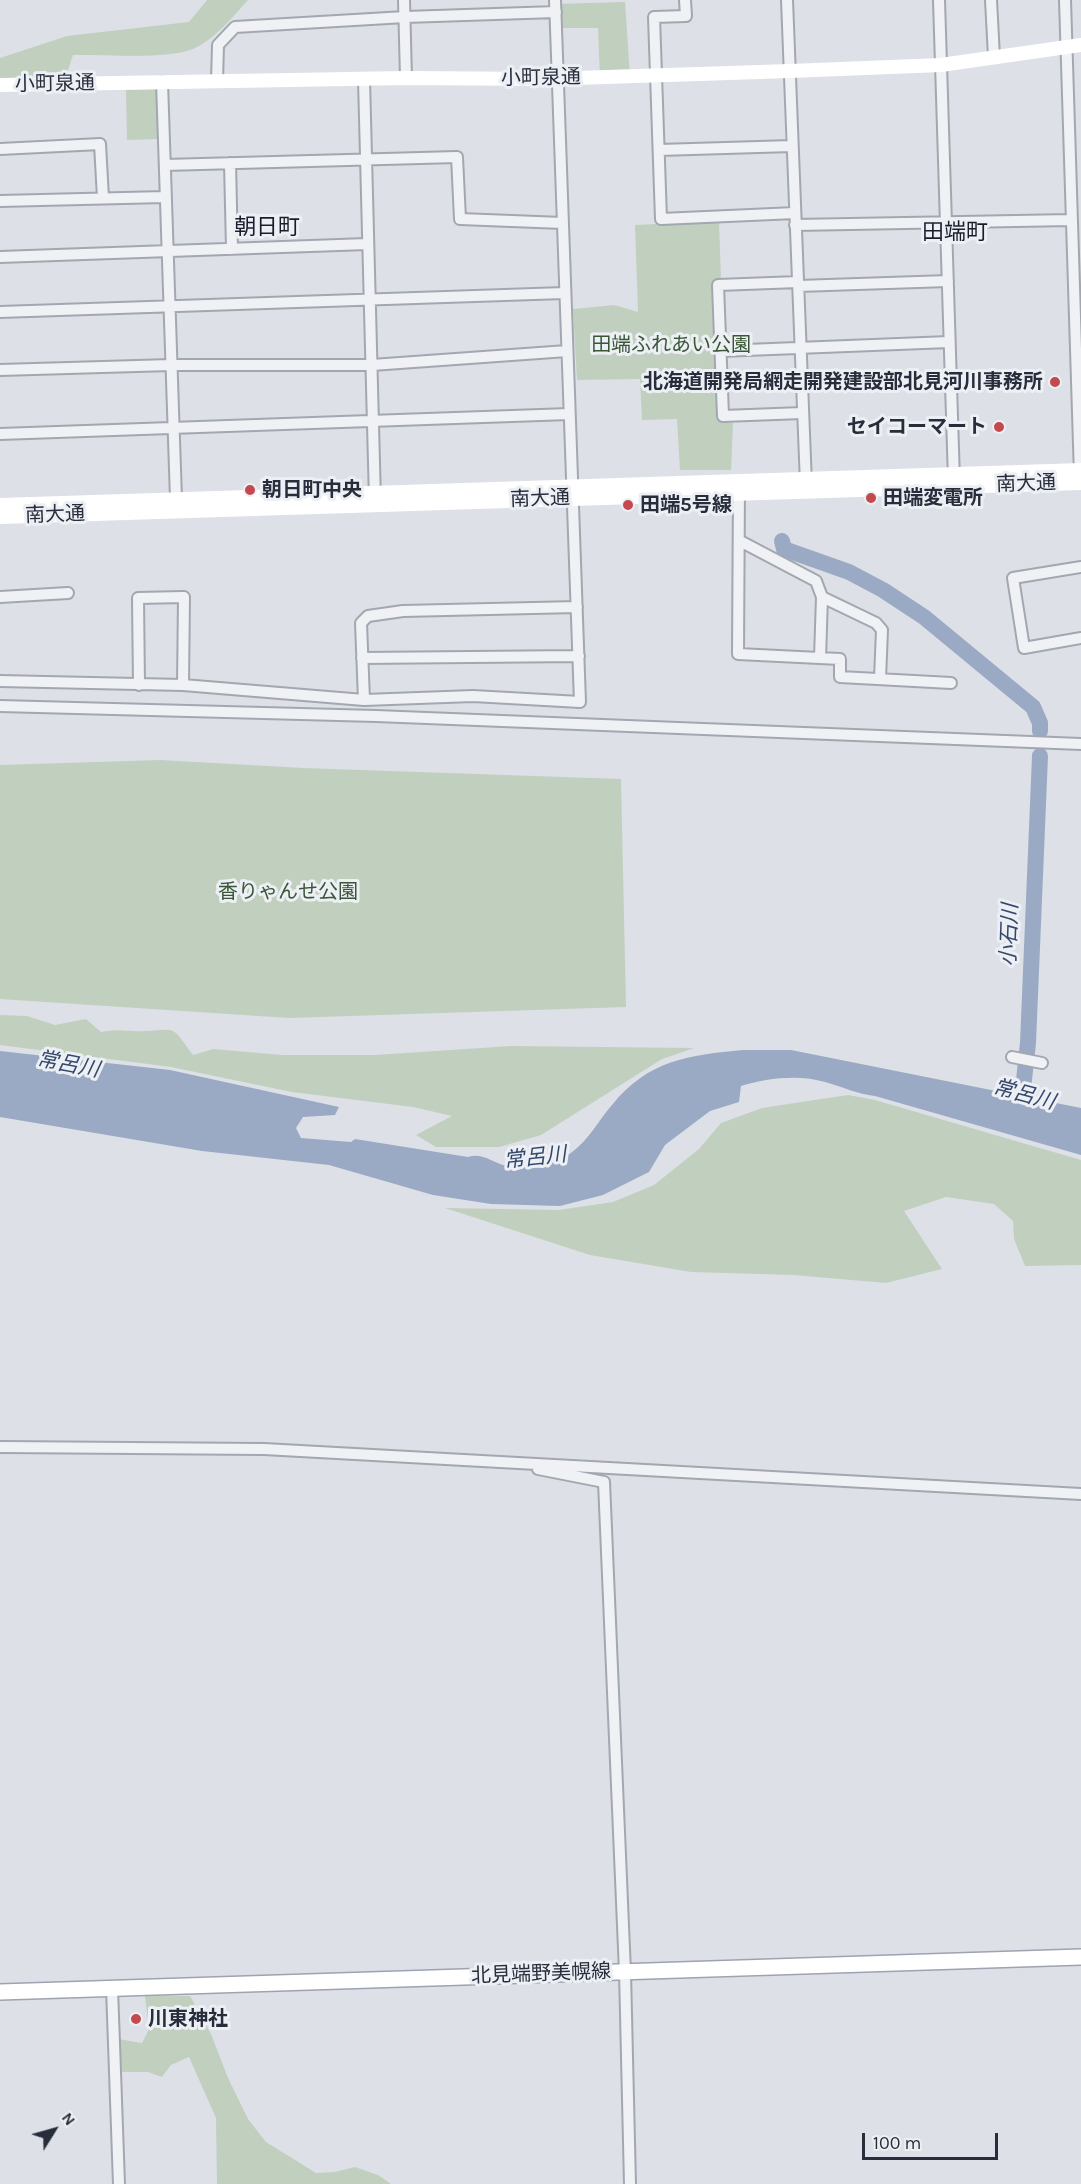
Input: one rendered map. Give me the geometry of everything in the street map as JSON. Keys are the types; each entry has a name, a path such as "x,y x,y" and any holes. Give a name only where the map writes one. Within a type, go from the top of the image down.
{"main road":[{"name":"北見端野美幌線","path":"0,1992 1081,1957"}],"street":[{"path":"404,0 406,78"},
{"path":"0,681 183,685 364,700 473,696 580,702 555,0"},
{"path":"685,0 686,16 654,17 661,219 795,219 946,223 1071,220"},
{"path":"787,0 806,484"},
{"path":"939,0 954,480"},
{"path":"991,0 994,57"},
{"path":"1065,0 1074,46 1071,220 1078,297 1080,476"},
{"path":"217,81 218,45 235,27 405,17 556,12"},
{"name":"小町泉通","path":"0,85 406,78 557,78 790,71 941,64 1074,46"},
{"path":"364,80 368,301 375,498"},
{"path":"162,82 176,499"},
{"path":"0,149 100,144 103,198"},
{"path":"659,150 792,146"},
{"path":"165,165 457,158 460,219 562,223"},
{"path":"230,163 232,249"},
{"path":"0,201 165,197"},
{"path":"0,257 367,244"},
{"path":"802,413 723,416 718,285 948,281"},
{"path":"0,312 564,293"},
{"path":"721,351 949,342"},
{"path":"0,370 171,365 372,365 567,351"},
{"path":"0,434 569,414"},
{"name":"南大通","path":"0,517 375,498 1080,476"},
{"path":"739,487 738,654 840,659 840,677 951,683"},
{"name":"南大通","path":"0,505 176,499 375,498"},
{"path":"740,542 816,581 822,597 820,658"},
{"path":"1081,567 1013,578 1024,648 1081,638"},
{"path":"0,597 68,593"},
{"path":"139,685 138,598 184,597 183,685"},
{"path":"822,597 876,623 882,630 880,679"},
{"path":"364,700 361,623 368,616 403,611 577,607"},
{"path":"362,658 579,656"},
{"path":"0,706 128,707 1081,744"},
{"path":"1012,1057 1042,1063"},
{"path":"0,1447 212,1447 1081,1494"},
{"path":"529,1463 537,1469 604,1482 625,1972 630,2184"},
{"path":"112,1988 119,2184"}],"green space":[{"path":"207,0 248,0 216,34 193,49 151,55 73,55 65,79 0,81 0,58 67,36 189,22"},
{"path":"625,2 630,76 600,77 598,28 556,28 555,4"},
{"path":"157,89 159,139 127,140 126,90"},
{"name":"田端ふれあい公園","path":"719,221 721,280 715,280 720,422 733,423 731,470 680,470 677,419 642,420 640,379 577,380 573,309 614,305 638,312 635,225"},
{"name":"香りゃんせ公園","path":"160,760 303,768 621,779 626,1007 289,1018 0,999 0,765"},
{"path":"0,1015 27,1016 55,1025 86,1019 101,1032 169,1030 177,1034 193,1055 213,1049 282,1055 375,1055 511,1046 694,1048 662,1059 541,1135 499,1147 436,1147 416,1135 452,1116 413,1107 292,1092 171,1067 0,1045"},
{"path":"848,1095 875,1100 1081,1160 1081,1265 1025,1266 1014,1239 1013,1221 994,1204 946,1197 904,1211 942,1269 886,1283 794,1275 691,1272 590,1255 445,1208 559,1210 613,1202 654,1185 699,1149 721,1123 762,1108"},
{"path":"145,1996 190,1996 211,2034 228,2078 248,2119 266,2142 316,2173 335,2172 355,2167 378,2175 391,2184 217,2184 216,2118 189,2057 171,2065 162,2077 148,2072 122,2072 118,2039 142,2043 149,2029"}],"water":[{"name":"常呂川","path":"743,1050 791,1050 1081,1108 1081,1155 825,1082 805,1078 783,1078 741,1086 739,1102 710,1111 665,1145 649,1172 603,1195 560,1206 491,1204 433,1195 329,1165 202,1151 0,1117 0,1051 170,1070 339,1107 335,1115 303,1117 296,1128 301,1138 351,1142 355,1139 468,1157 478,1156 507,1166 529,1166 552,1161 573,1151 586,1139 626,1090 655,1069 671,1062 705,1054"}],"waterway":[{"name":"小石川","path":"782,541 784,549 849,572 883,590 924,617 1033,707 1040,723 1040,731"},
{"name":"小石川","path":"1020,1117 1028,1043 1040,756"}],"place":[{"name":"北海道開発局網走開発建設部北見河川事務所","path":"1055,382"},
{"name":"セイコーマート","path":"999,427"},
{"name":"朝日町中央","path":"250,490"},
{"name":"田端変電所","path":"871,498"},
{"name":"田端5号線","path":"628,505"},
{"name":"川東神社","path":"136,2019"}],"district":[{"name":"朝日町","path":"267,228"},
{"name":"田端町","path":"955,233"}]}
